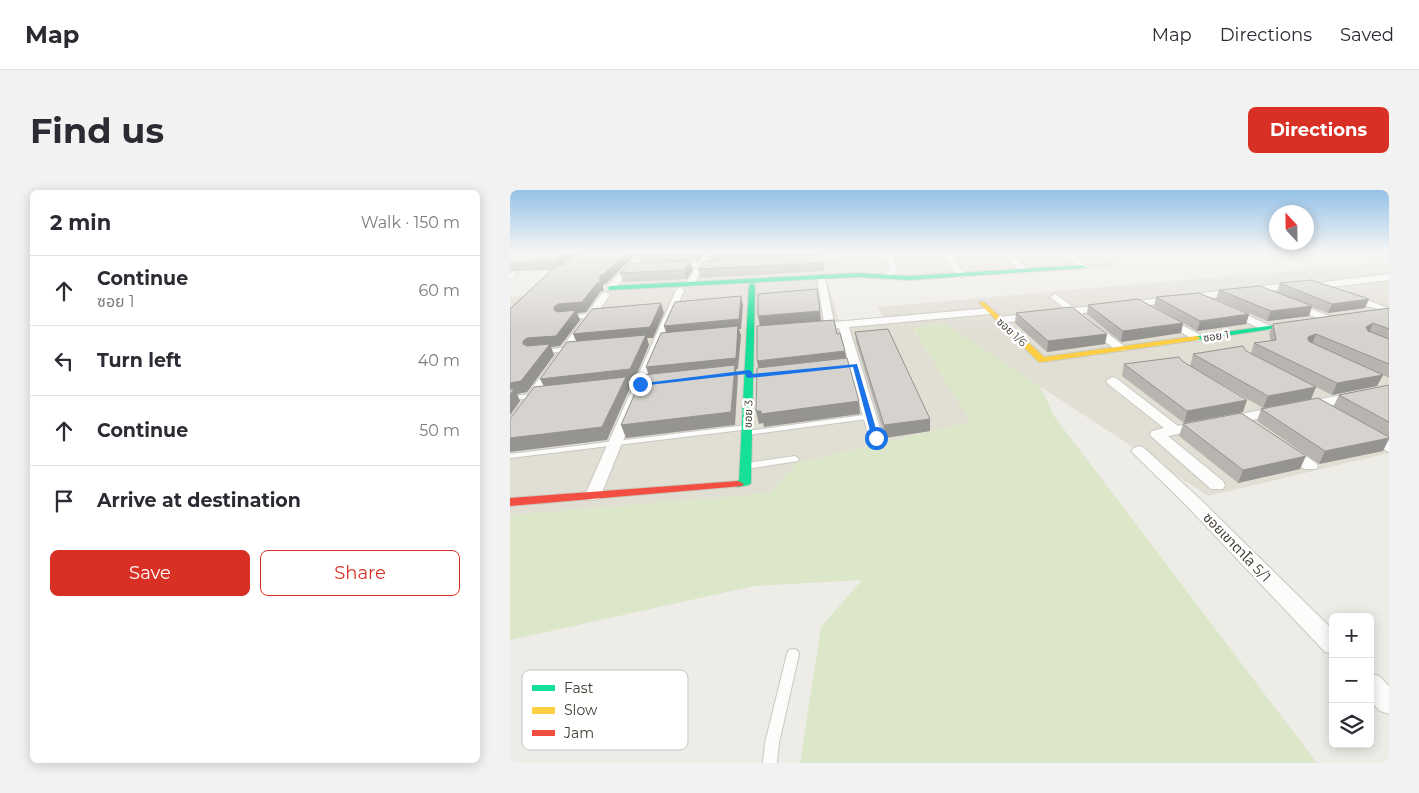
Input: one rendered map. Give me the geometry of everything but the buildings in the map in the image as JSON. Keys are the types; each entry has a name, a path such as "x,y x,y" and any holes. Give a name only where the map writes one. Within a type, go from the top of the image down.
{"street":[{"path":"510,428 538,396 596,316 608,291 619,279"},
{"path":"510,502 593,495 658,342 673,309 691,279"},
{"name":"ซอย 3","path":"593,495 745,483 752,301 759,279"},
{"path":"608,291 685,287 768,279"},
{"path":"826,279 819,295 829,325"},
{"path":"1296,279 1388,311"},
{"path":"1000,320 1257,290 1372,279"},
{"path":"1242,284 1333,319"},
{"path":"1183,289 1267,328"},
{"path":"1055,297 1121,349"},
{"path":"1125,297 1199,338"},
{"path":"800,328 986,307"},
{"name":"ซอย 1/6","path":"986,307 1042,360"},
{"path":"1358,315 1388,311"},
{"name":"ซอย 1","path":"1042,360 1333,319"},
{"path":"843,324 850,366 871,416 876,438"},
{"path":"1112,381 1175,430"},
{"path":"1217,485 1157,434 1241,411 1260,414 1314,398 1330,407 1386,388"},
{"path":"1241,411 1255,429"},
{"path":"1356,428 1389,447"},
{"path":"1278,444 1310,466"},
{"name":"ซอยเขาตาโล 5/1","path":"1140,450 1329,641"},
{"path":"1374,688 1389,703"}],"lane":[{"path":"562,318 596,316"},
{"path":"532,353 571,349"},
{"path":"510,398 538,396"},
{"path":"510,456 871,416"},
{"path":"746,466 796,459"},
{"path":"770,763 772,743 794,654"}],"shaded area":[{"path":"629,279 831,279 827,279 838,319 844,321 883,318 878,307 1199,279 1389,279 1389,453 1208,496 943,323 913,329 971,422 797,463 769,493 510,515 510,297 619,290"},
{"path":"870,279 912,279 871,281"}],"green space":[{"path":"943,323 1040,386 1054,416 1317,763 800,763 821,627 862,580 754,586 510,640 510,515 769,493 797,463 970,422 913,328"}],"traffic: fast":[{"path":"610,288 787,279"},
{"path":"738,484 745,483 752,285"},
{"path":"1197,338 1303,323"}],"traffic: slow":[{"path":"982,303 1042,360 1197,338"}],"traffic: jam":[{"path":"510,502 738,484"}],"route":[{"path":"640,384 749,372 749,377 855,365 876,438"}]}
